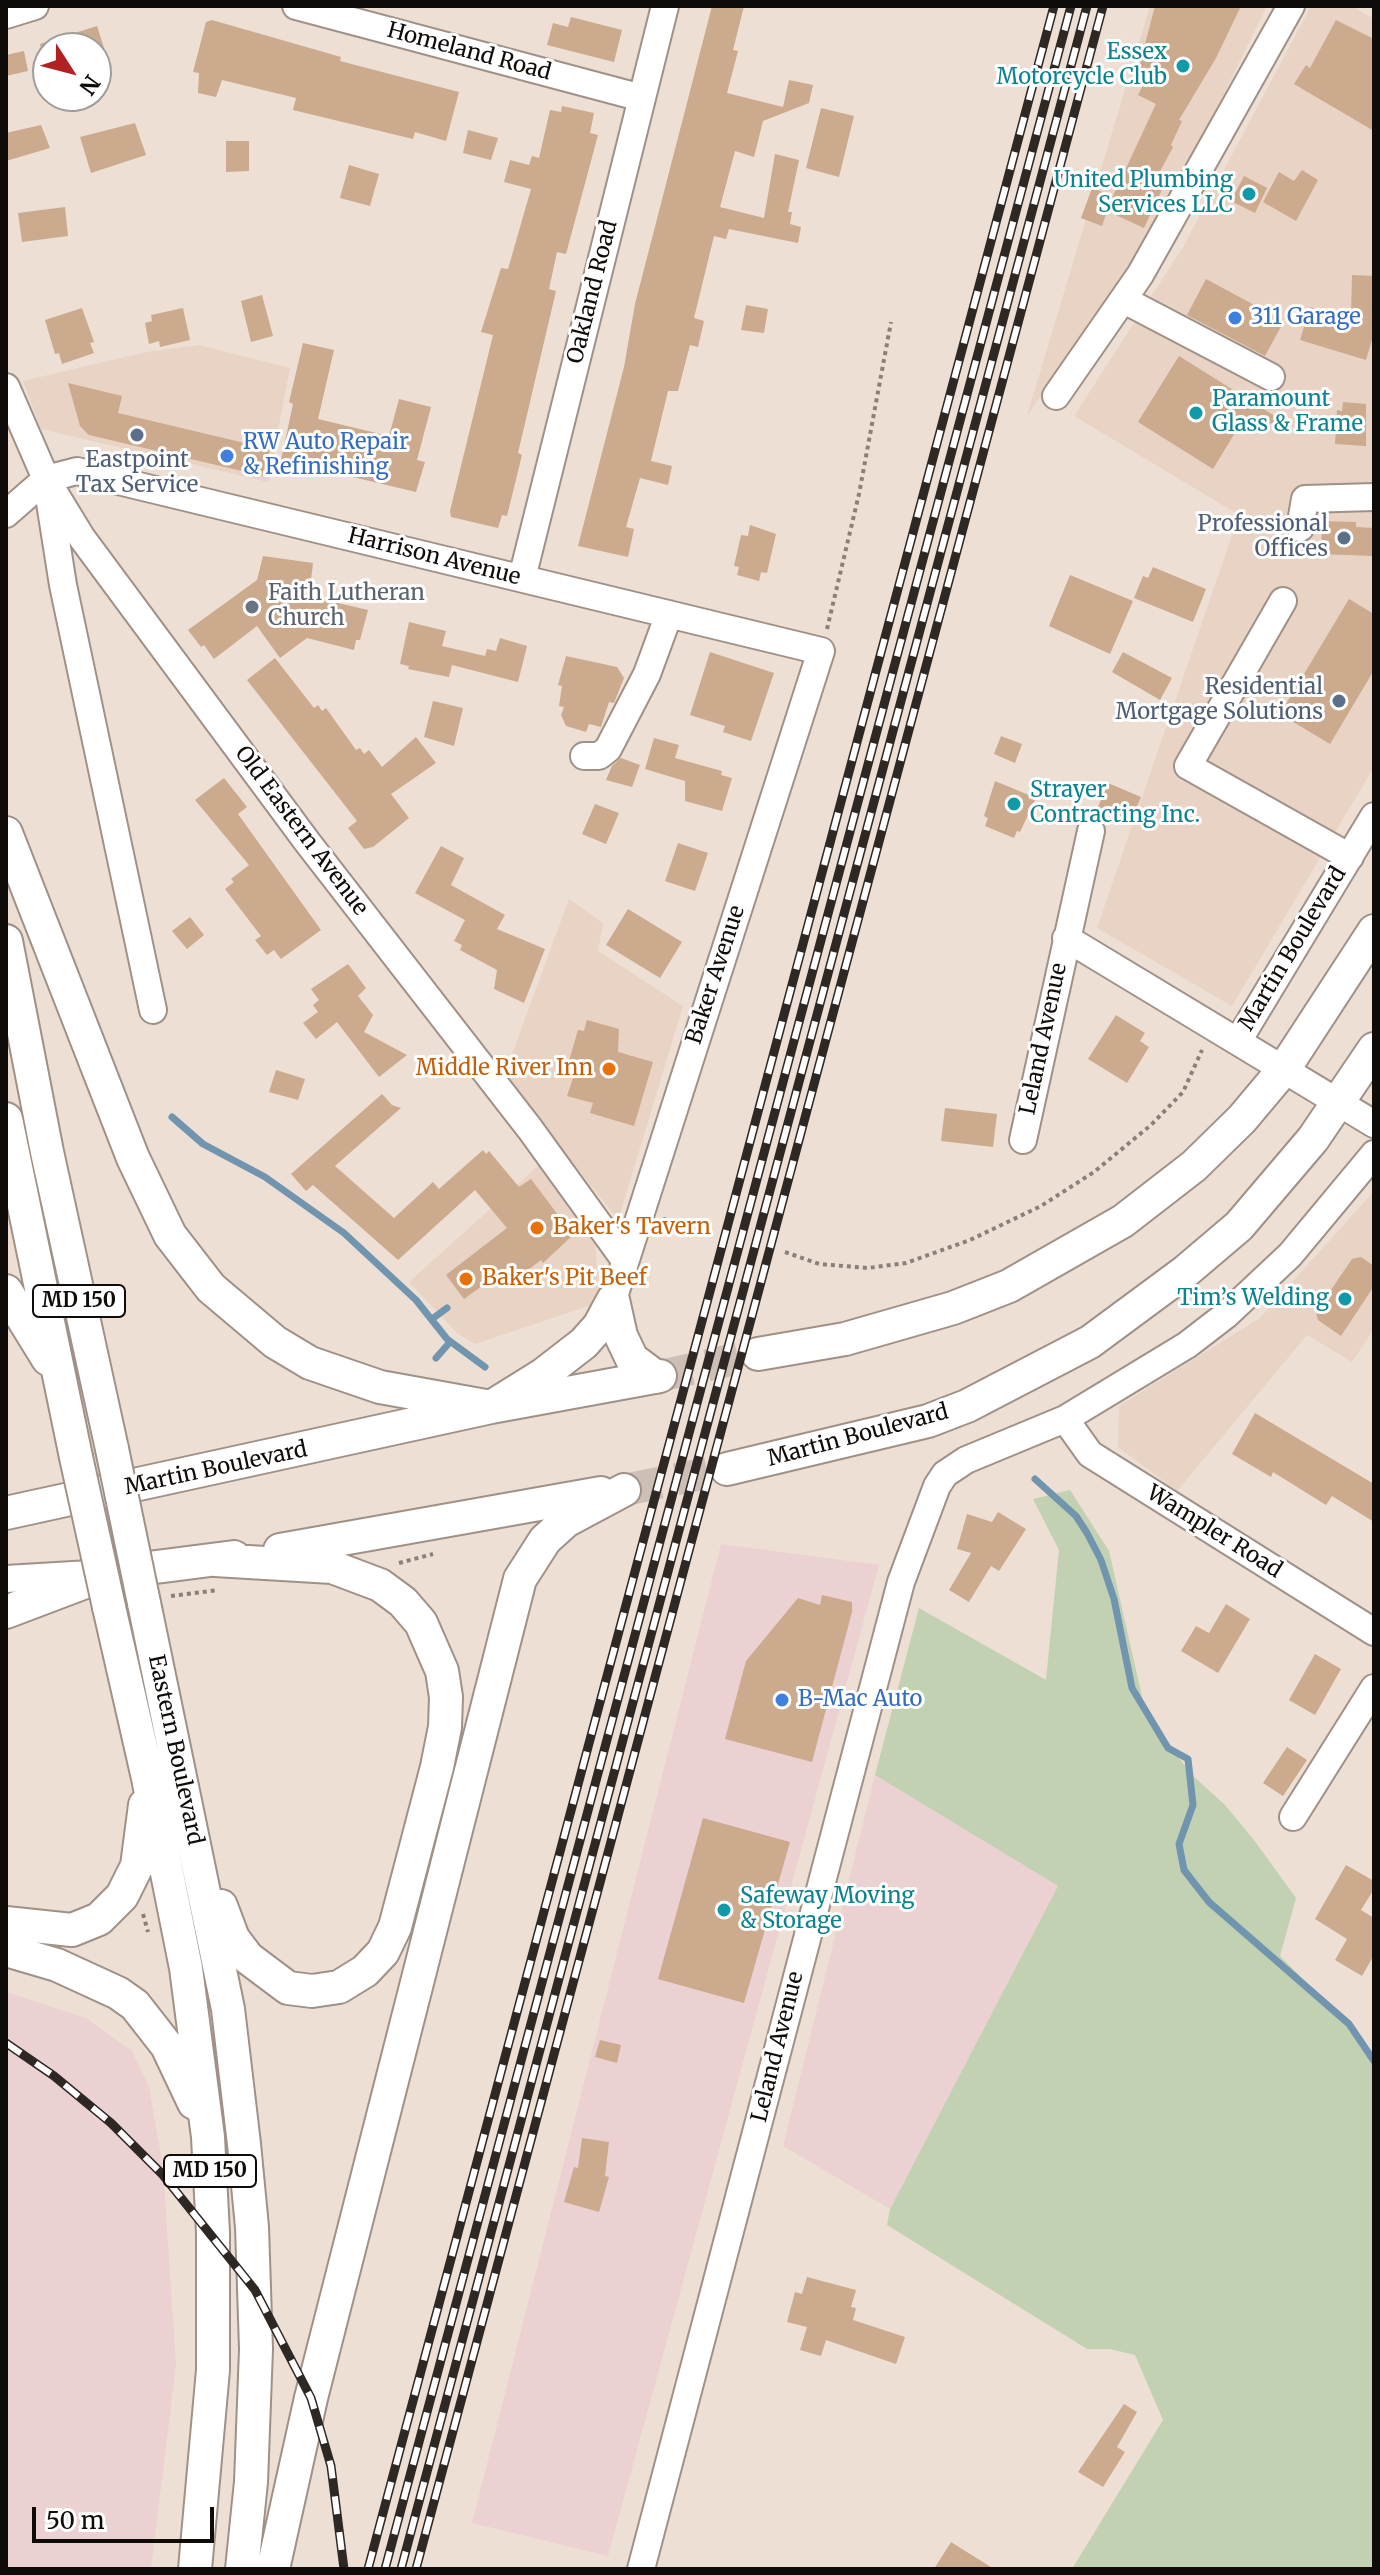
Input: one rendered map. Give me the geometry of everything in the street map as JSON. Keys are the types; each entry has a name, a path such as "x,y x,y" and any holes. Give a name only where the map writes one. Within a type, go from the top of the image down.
{"main road":[{"path":"6,833 133,1158 170,1235 187,1260 234,1309 275,1342 310,1363 380,1387 491,1407 544,1374 584,1343 599,1326 613,1300"},
{"path":"758,1354 845,1339 953,1308 1009,1286 1123,1221 1194,1166 1242,1119 1284,1069 1374,931"},
{"name":"Eastern Boulevard","path":"6,941 47,1152 112,1449 157,1599 191,1821 228,2009 244,2144 255,2290 254,2411 242,2569"},
{"name":"Martin Boulevard","path":"727,1469 928,1421 967,1406 1090,1342 1186,1271 1239,1226 1276,1186 1339,1103 1374,1049"},
{"name":"Eastern Boulevard","path":"6,1119 186,1968 208,2137 213,2233 213,2370 200,2565"},
{"path":"6,1291 61,1381"},
{"name":"Martin Boulevard","path":"6,1513 491,1407 658,1376 632,1359 621,1336 613,1300"},
{"path":"223,1574 336,1543 537,1503 626,1489 566,1521 545,1540 520,1579 311,2398 273,2569"},
{"path":"6,1612 109,1573 223,1574 332,1567 380,1585 403,1602 421,1623 442,1671 445,1727 395,1927 383,1952 365,1971 339,1987 312,1991 288,1988 248,1958 233,1938 191,1821"},
{"path":"6,1923 72,1930 99,1919 122,1896 137,1866 148,1778"},
{"path":"6,1950 57,1965 118,1993 135,2005 157,2030 182,2071 208,2137"},
{"path":"200,2565 254,2411"}],"street":[{"path":"6,15 35,6"},
{"name":"Homeland Road","path":"296,6 642,98"},
{"name":"Oakland Road","path":"522,578 665,6"},
{"path":"1056,396 1124,300 1183,201 1291,6"},
{"path":"1124,300 1271,377"},
{"name":"Old Eastern Avenue","path":"6,387 46,479 121,591 308,843 530,1129 624,1259"},
{"name":"Harrison Avenue","path":"46,479 77,471 821,651"},
{"path":"11,504 46,479 63,585 153,1010"},
{"path":"1300,528 1305,499 1374,497"},
{"path":"1283,601 1188,766 1350,857"},
{"path":"584,756 599,756 608,749 647,674 669,614"},
{"name":"Baker Avenue","path":"613,1300 821,651"},
{"name":"Martin Boulevard","path":"1227,1035 1350,857 1374,816"},
{"name":"Leland Avenue","path":"1023,1140 1091,831"},
{"path":"1066,938 1374,1124"},
{"name":"Leland Avenue","path":"641,2569 897,1597 930,1500 953,1467 1065,1419 1151,1369 1226,1315 1290,1255 1374,1154"},
{"name":"Wampler Road","path":"1065,1419 1090,1454 1374,1632"},
{"path":"6,1579 109,1573"},
{"path":"1293,1817 1374,1688"}],"path":[{"path":"821,651 859,494 891,322"},
{"path":"785,1252 819,1264 868,1268 906,1263 970,1240 1041,1206 1094,1172 1151,1125 1183,1092 1196,1058 1227,1035"},
{"path":"157,1599 223,1574"}],"shaded area":[{"path":"1150,6 1267,6 1159,226 1027,416"},
{"path":"1311,6 1352,6 1374,19 1374,767 1232,1006 1097,928 1239,515 1074,416 1183,247"},
{"path":"199,345 290,368 268,482 41,429 23,381 146,352"},
{"path":"569,899 603,923 598,951 683,1006 620,1214 615,1216 504,1076"},
{"path":"538,1166 595,1245 599,1286 594,1304 475,1344 457,1333 409,1282"},
{"path":"1374,1191 1374,1329 1352,1362 1307,1335 1177,1491 1118,1447 1119,1406 1260,1318"},
{"path":"721,1544 879,1565 608,2556 472,2523"},
{"path":"875,1775 1058,1886 890,2209 783,2146"},
{"path":"6,1992 86,2018 132,2051 149,2087 163,2167 176,2365 151,2569 6,2569"}],"green space":[{"path":"1070,1490 1109,1551 1146,1714 1192,1775 1225,1805 1254,1840 1296,1898 1280,1956 1365,2041 1374,2061 1374,2569 1072,2569 1163,2420 1135,2355 1110,2349 1087,2349 887,2225 890,2209 1058,1886 875,1775 919,1608 1046,1680 1059,1550 1033,1499"}],"building":[{"path":"712,6 744,6 733,50 738,51 727,93 783,107 789,80 813,85 809,103 763,121 754,157 735,151 720,207 764,218 775,154 799,160 788,212 792,212 790,224 801,227 798,243 729,229 726,239 714,236 694,318 704,321 698,347 690,345 678,391 668,391 651,461 672,466 668,485 640,478 626,527 634,529 628,557 578,546 624,367 635,304"},
{"path":"1155,6 1241,6 1216,58 1179,120 1182,121 1171,145 1173,147 1156,179 1165,183 1144,228 1107,211 1102,226 1081,218 1092,188 1113,196 1156,104 1138,95 1143,85 1135,82"},
{"path":"571,17 622,30 614,62 547,45 553,23 568,27"},
{"path":"212,20 341,57 340,61 459,92 446,141 415,132 413,139 293,110 296,98 222,80 216,97 198,93 199,73 193,72 206,22"},
{"path":"1336,20 1374,39 1374,131 1294,84 1306,65 1310,68"},
{"path":"97,26 99,32 78,32"},
{"path":"24,51 28,71 6,76 6,55"},
{"path":"562,106 594,113 590,133 598,135 566,254 557,252 549,289 556,291 518,453 522,455 507,516 502,515 498,528 451,517 450,511 493,335 481,332 501,268 508,269 531,189 504,182 510,160 529,165 532,156 539,158 550,110 561,112"},
{"path":"821,108 854,116 839,177 806,168"},
{"path":"135,123 146,155 91,173 80,137"},
{"path":"41,125 50,148 6,161 6,133"},
{"path":"468,130 498,138 491,160 463,153"},
{"path":"226,141 249,141 249,171 226,172"},
{"path":"349,165 379,174 370,206 340,198"},
{"path":"1302,170 1318,180 1296,221 1263,202 1279,172 1294,181"},
{"name":"United Plumbing Services LLC","path":"1244,176 1267,188 1255,213 1231,201"},
{"path":"65,207 68,236 22,242 18,213"},
{"path":"1352,275 1374,276 1374,333 1366,360 1300,340 1310,307 1351,319"},
{"name":"311 Garage","path":"1206,279 1284,321 1265,356 1187,315"},
{"path":"262,295 273,336 251,342 241,301"},
{"path":"746,305 768,309 764,333 741,330"},
{"path":"82,308 94,342 90,343 94,353 62,364 59,353 55,354 45,320"},
{"path":"183,308 190,340 160,347 159,341 149,344 145,323 152,321 151,315"},
{"path":"303,343 334,350 318,419 389,436 399,399 431,407 417,460 425,462 416,492 281,460 293,404 289,402"},
{"name":"Paramount Glass & Frame","path":"1179,356 1289,427 1244,418 1213,469 1138,422"},
{"path":"68,383 122,396 118,413 270,449 263,476 89,435 80,426"},
{"path":"1343,402 1366,404 1366,446 1335,444 1337,410 1342,411"},
{"name":"Professional Offices","path":"1322,521 1356,522 1356,527 1374,528 1374,556 1321,554"},
{"path":"750,525 776,534 767,573 761,572 759,581 737,575 739,567 734,566 741,535 748,536"},
{"path":"263,556 313,563 311,580 325,600 368,610 354,650 307,638 280,658 257,626 214,659 204,645 201,647 188,630 257,580"},
{"path":"1153,567 1206,589 1193,622 1134,598 1143,576 1148,578"},
{"path":"1070,575 1133,601 1110,654 1049,626"},
{"path":"1349,599 1374,614 1374,670 1330,744 1280,714"},
{"path":"409,622 446,631 442,646 485,656 487,649 496,651 500,638 527,646 518,682 452,665 449,677 408,669 409,666 400,664"},
{"path":"710,652 774,673 751,741 723,732 725,726 690,715"},
{"path":"1123,652 1172,678 1160,700 1112,672"},
{"path":"566,656 617,667 624,678 614,703 609,702 601,727 589,724 586,732 566,726 561,715 564,707 559,706 562,686 558,685"},
{"path":"275,658 314,708 318,705 322,711 326,708 356,750 360,748 364,754 369,750 382,767 416,737 436,763 391,794 409,818 373,847 364,849 348,828 357,821 247,680"},
{"path":"433,701 463,708 454,746 424,737"},
{"path":"1001,736 1022,744 1015,763 994,754"},
{"path":"654,738 679,745 675,758 722,771 721,775 732,778 722,811 685,801 685,781 645,769"},
{"path":"621,758 640,765 632,787 606,780 612,766"},
{"path":"224,778 247,807 238,814 321,930 281,959 274,950 267,955 255,940 261,936 225,889 234,882 231,879 249,865 195,800"},
{"name":"Strayer Contracting Inc.","path":"995,781 1036,798 1014,838 985,826 988,818 984,816"},
{"path":"1108,783 1141,797 1131,821 1098,807"},
{"path":"595,804 619,813 606,844 582,834"},
{"path":"678,843 708,853 695,891 665,881"},
{"path":"441,846 464,858 451,885 505,915 497,929 545,949 524,1003 494,989 497,970 460,950 462,945 454,941 465,920 415,893"},
{"path":"628,909 682,942 660,978 606,945"},
{"path":"190,917 204,935 187,949 172,931"},
{"path":"348,964 366,988 358,996 373,1015 364,1032 407,1055 379,1077 337,1022 316,1039 303,1023 318,1012 313,1005 319,1000 311,989"},
{"path":"1116,1015 1145,1033 1140,1041 1149,1047 1127,1083 1088,1059"},
{"name":"Middle River Inn","path":"587,1020 619,1029 618,1052 653,1062 634,1126 590,1113 593,1103 567,1096 573,1078 565,1075 578,1030 584,1031"},
{"path":"276,1070 305,1079 298,1100 269,1092"},
{"path":"382,1094 392,1105 401,1108 335,1166 394,1218 433,1182 439,1189 483,1150 486,1154 489,1151 519,1187 531,1179 573,1235 543,1263 541,1260 520,1276 511,1265 464,1299 446,1275 507,1228 475,1190 398,1260 313,1185 306,1191 291,1174"},
{"path":"945,1108 997,1114 993,1147 941,1141"},
{"name":"Tim’s Welding","path":"1361,1257 1374,1266 1374,1286 1341,1336 1318,1320 1316,1312 1352,1259"},
{"path":"1255,1413 1374,1484 1374,1522 1332,1496 1326,1505 1273,1472 1271,1477 1232,1454"},
{"path":"998,1512 1026,1529 999,1571 991,1566 969,1602 949,1590 971,1553 957,1549 967,1514 992,1522"},
{"name":"B-Mac Auto","path":"822,1595 852,1602 852,1612 812,1762 725,1739 746,1661 798,1598 820,1605"},
{"path":"1226,1604 1250,1619 1218,1673 1181,1651 1196,1626 1209,1633"},
{"path":"1315,1654 1341,1669 1315,1715 1289,1700"},
{"path":"1287,1747 1307,1760 1283,1796 1263,1783"},
{"name":"Safeway Moving & Storage","path":"703,1818 790,1842 744,2003 658,1979"},
{"path":"1346,1865 1374,1881 1374,1889 1361,1910 1374,1918 1374,1955 1362,1976 1335,1960 1347,1939 1315,1919"},
{"path":"600,2040 621,2045 617,2063 595,2057"},
{"path":"582,2138 609,2142 605,2176 609,2177 599,2212 564,2202 574,2167 578,2168"},
{"path":"807,2277 856,2290 851,2307 856,2308 853,2320 905,2337 896,2364 826,2340 821,2356 800,2350 807,2327 787,2322 795,2292 802,2294"},
{"path":"1124,2404 1137,2412 1117,2447 1125,2452 1103,2487 1078,2472"},
{"path":"951,2542 994,2569 934,2569"}],"waterway":[{"path":"172,1117 203,1144 265,1177 344,1233 416,1300 447,1339 485,1367"},
{"path":"432,1319 447,1308"},
{"path":"436,1358 450,1342"},
{"path":"1035,1479 1076,1516 1087,1533 1101,1560 1114,1599 1132,1688 1168,1748 1188,1759 1193,1805 1179,1844 1184,1870 1209,1902 1349,2024 1374,2061"}],"tunnel":[{"path":"660,1376 758,1354"},
{"path":"629,1489 727,1469"}],"railway":[{"path":"368,2569 1054,6"},
{"path":"385,2569 1071,6"},
{"path":"401,2569 1087,6"},
{"path":"416,2569 1103,6"},
{"path":"6,2043 54,2076 111,2123 162,2174 255,2290 311,2398 331,2466 344,2569"}],"place":[{"name":"Essex Motorcycle Club","path":"1183,66"},
{"name":"United Plumbing Services LLC","path":"1249,194"},
{"name":"311 Garage","path":"1235,318"},
{"name":"Paramount Glass & Frame","path":"1196,413"},
{"name":"Eastpoint Tax Service","path":"137,435"},
{"name":"RW Auto Repair & Refinishing","path":"227,456"},
{"name":"Professional Offices","path":"1344,538"},
{"name":"Faith Lutheran Church","path":"252,607"},
{"name":"Residential Mortgage Solutions","path":"1339,701"},
{"name":"Strayer Contracting Inc.","path":"1014,804"},
{"name":"Middle River Inn","path":"609,1069"},
{"name":"Baker's Tavern","path":"537,1228"},
{"name":"Baker's Pit Beef","path":"466,1279"},
{"name":"Tim’s Welding","path":"1345,1299"},
{"name":"B-Mac Auto","path":"782,1700"},
{"name":"Safeway Moving & Storage","path":"724,1910"}]}
